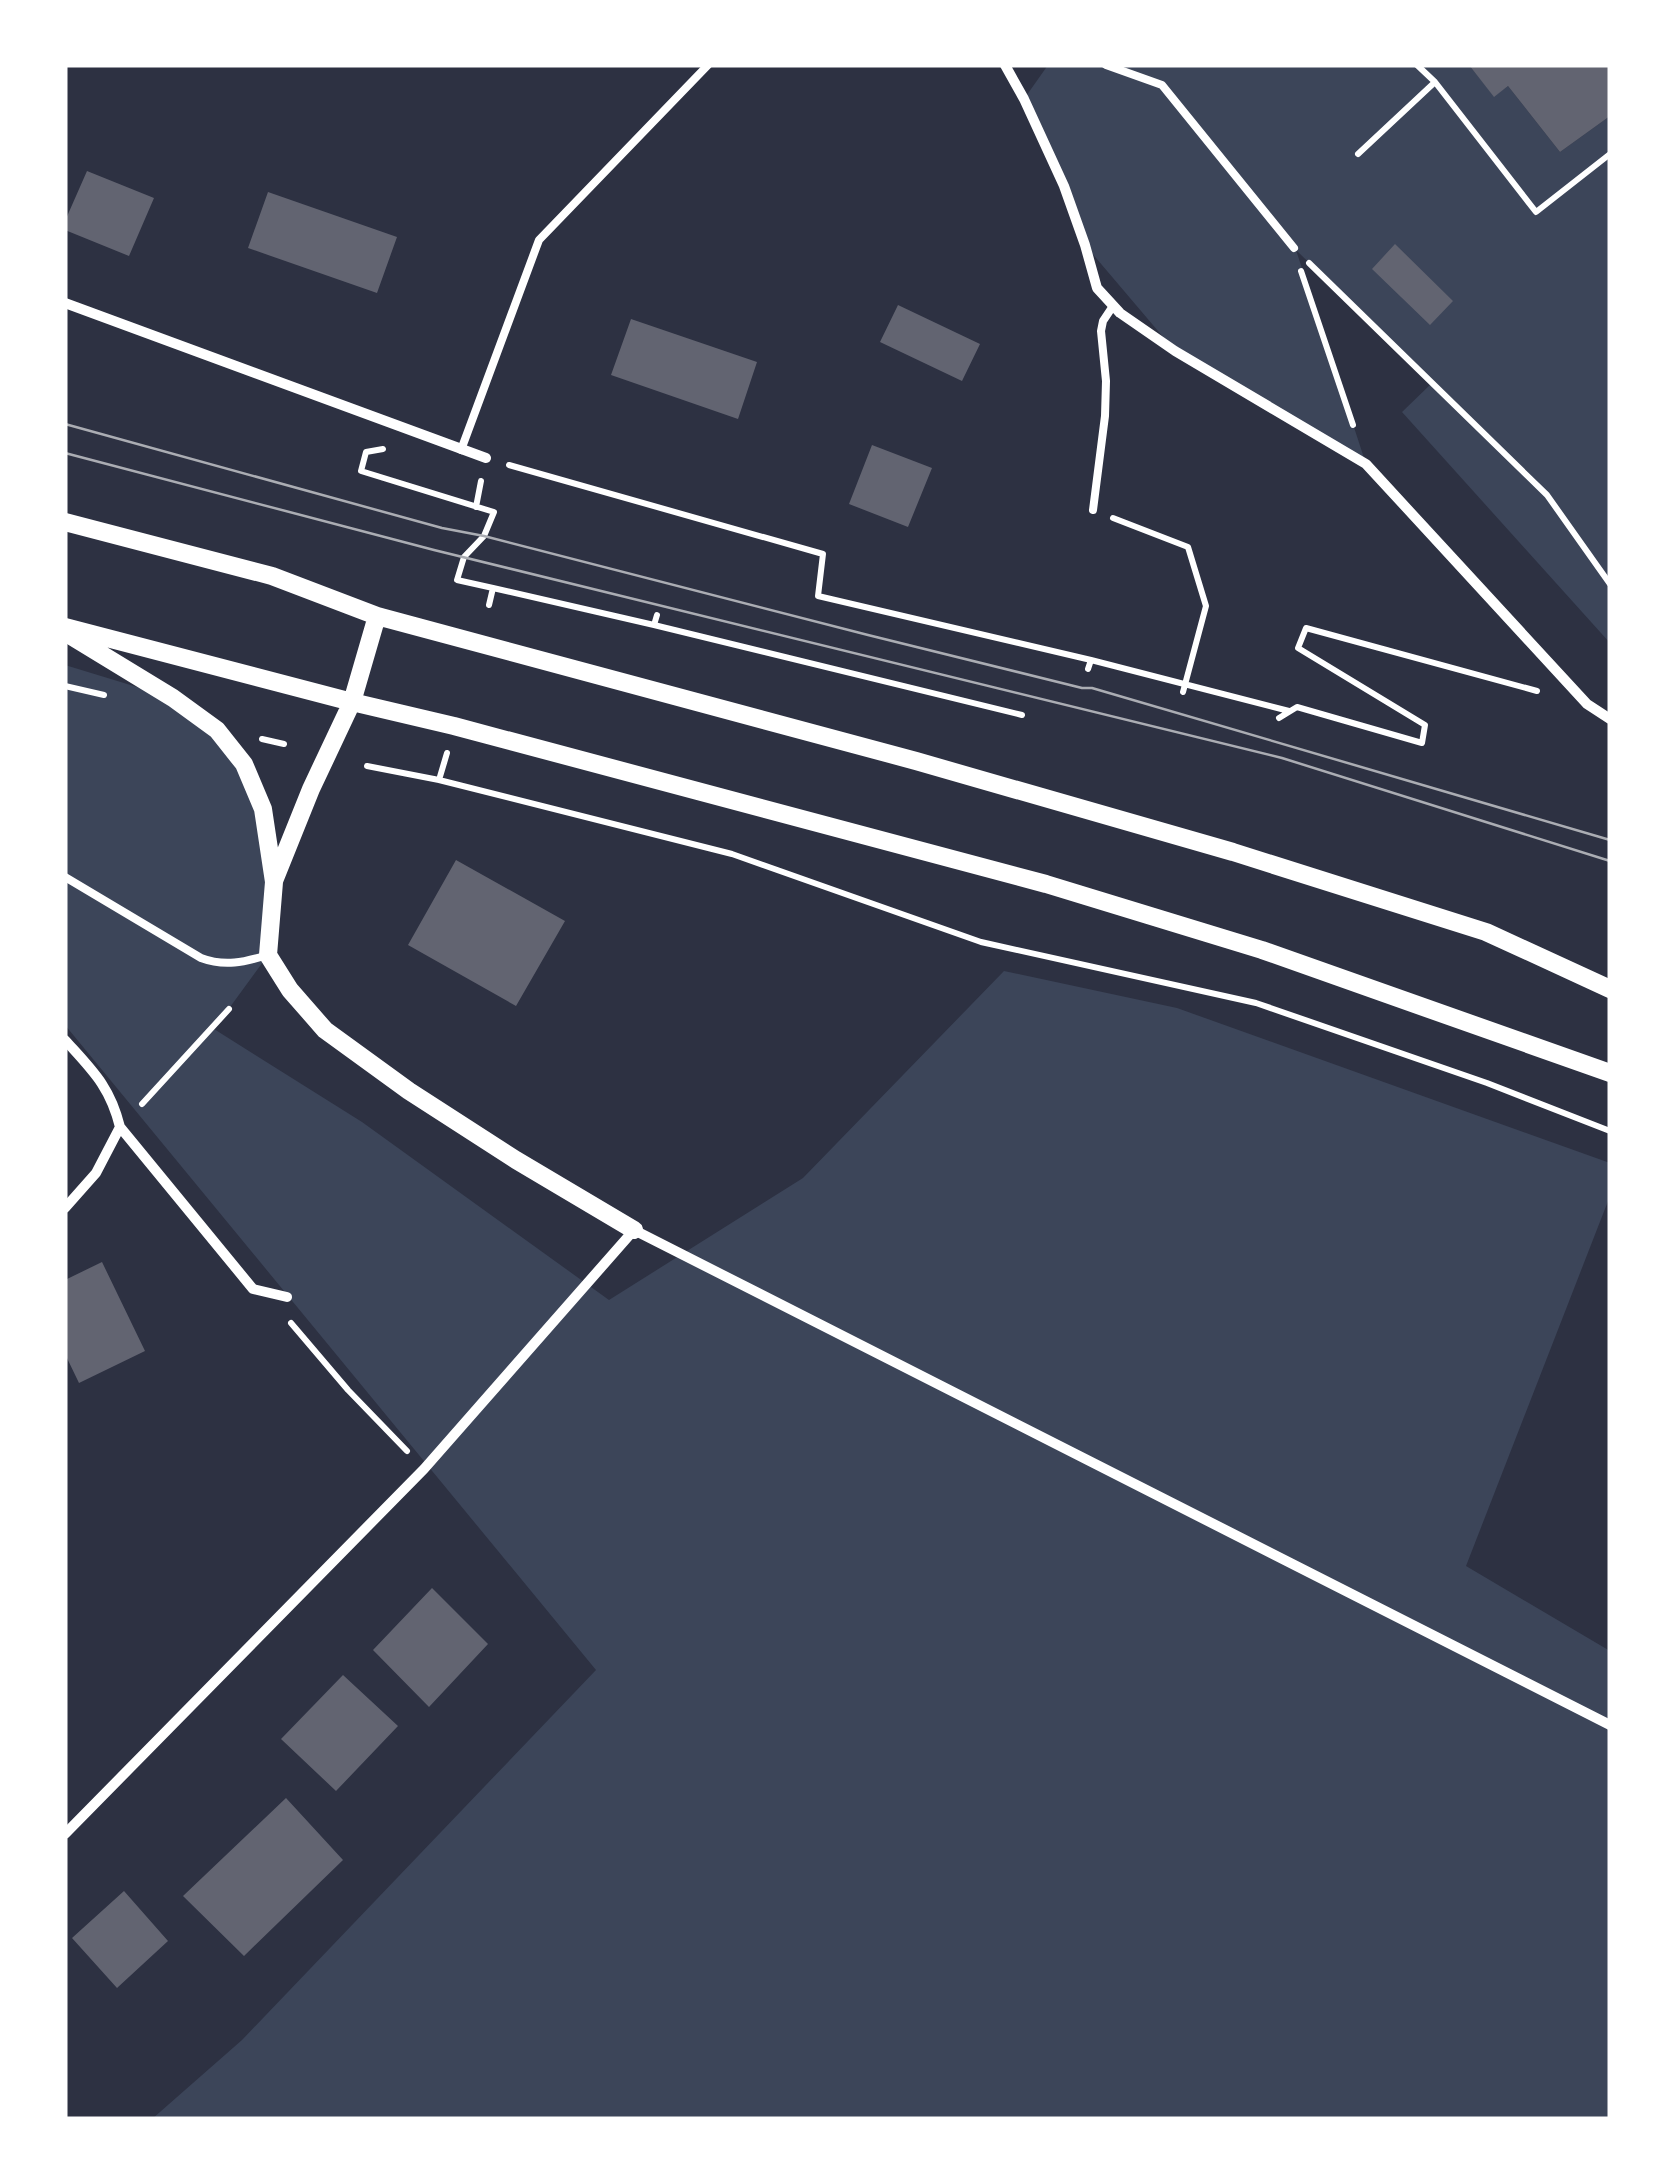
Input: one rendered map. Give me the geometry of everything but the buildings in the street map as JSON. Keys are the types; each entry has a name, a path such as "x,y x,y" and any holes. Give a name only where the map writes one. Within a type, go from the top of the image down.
{"street":[{"path":"1004,65 1064,186 1096,288 1120,314 1366,464 1586,704 1610,720"},
{"path":"65,303 486,458"},
{"path":"65,522 272,576 377,616 916,761 1233,852 1486,932 1610,989"},
{"path":"274,882 311,789 352,702 377,616"},
{"path":"65,630 454,726 1064,890 1262,950 1610,1072"},
{"path":"65,630 217,730 244,764 263,810 274,882 268,955 290,990 325,1030 424,1101 634,1230 1610,1726"},
{"path":"65,1040 114,1100 120,1126 253,1289 287,1298"},
{"path":"65,1208 96,1173 120,1126"},
{"path":"65,1834 424,1469 634,1230"}],"lane":[{"path":"460,450 539,240 708,65"},
{"path":"1106,65 1162,85 1294,248"},
{"path":"1093,510 1105,416 1106,381 1100,330 1102,320 1113,306"},
{"path":"65,877 200,958 238,964 268,955"}],"path":[{"path":"1416,65 1435,82 1536,212 1610,154"},
{"path":"1358,154 1435,82"},
{"path":"1294,248 1366,464"},
{"path":"1294,248 1547,495 1608,578"},
{"path":"434,441 366,452 361,470 494,512 484,536 464,558 457,580 1022,715"},
{"path":"486,458 823,554 818,596 1290,711"},
{"path":"1093,510 1188,547 1206,606 1184,688"},
{"path":"489,605 493,588"},
{"path":"654,625 657,615"},
{"path":"1279,718 1297,706 1422,743 1425,724 1298,648 1306,628 1586,704"},
{"path":"1088,669 1091,660"},
{"path":"439,780 447,753"},
{"path":"366,766 439,780 732,854 981,942 1256,1003 1487,1083 1610,1131"},
{"path":"166,1078 230,1009"},
{"path":"287,1298 290,1322 401,1445"}],"shaded area":[{"path":"1048,65 1469,65 1494,96 1508,86 1560,152 1610,116 1610,643 1402,412 1432,383 1296,250 1366,464 1175,351 1085,245 1024,99"},
{"path":"65,665 173,698 217,730 263,809 268,955 214,1029 362,1122 609,1300 803,1178 1004,971 1177,1008 1610,1163 1610,1196 1466,1566 1610,1651 1610,2119 152,2119 242,2040 596,1670 65,1025"}],"tram line":[{"path":"65,424 442,528 1092,688 1610,840"},
{"path":"65,453 434,550 1282,758 1610,861"}]}
